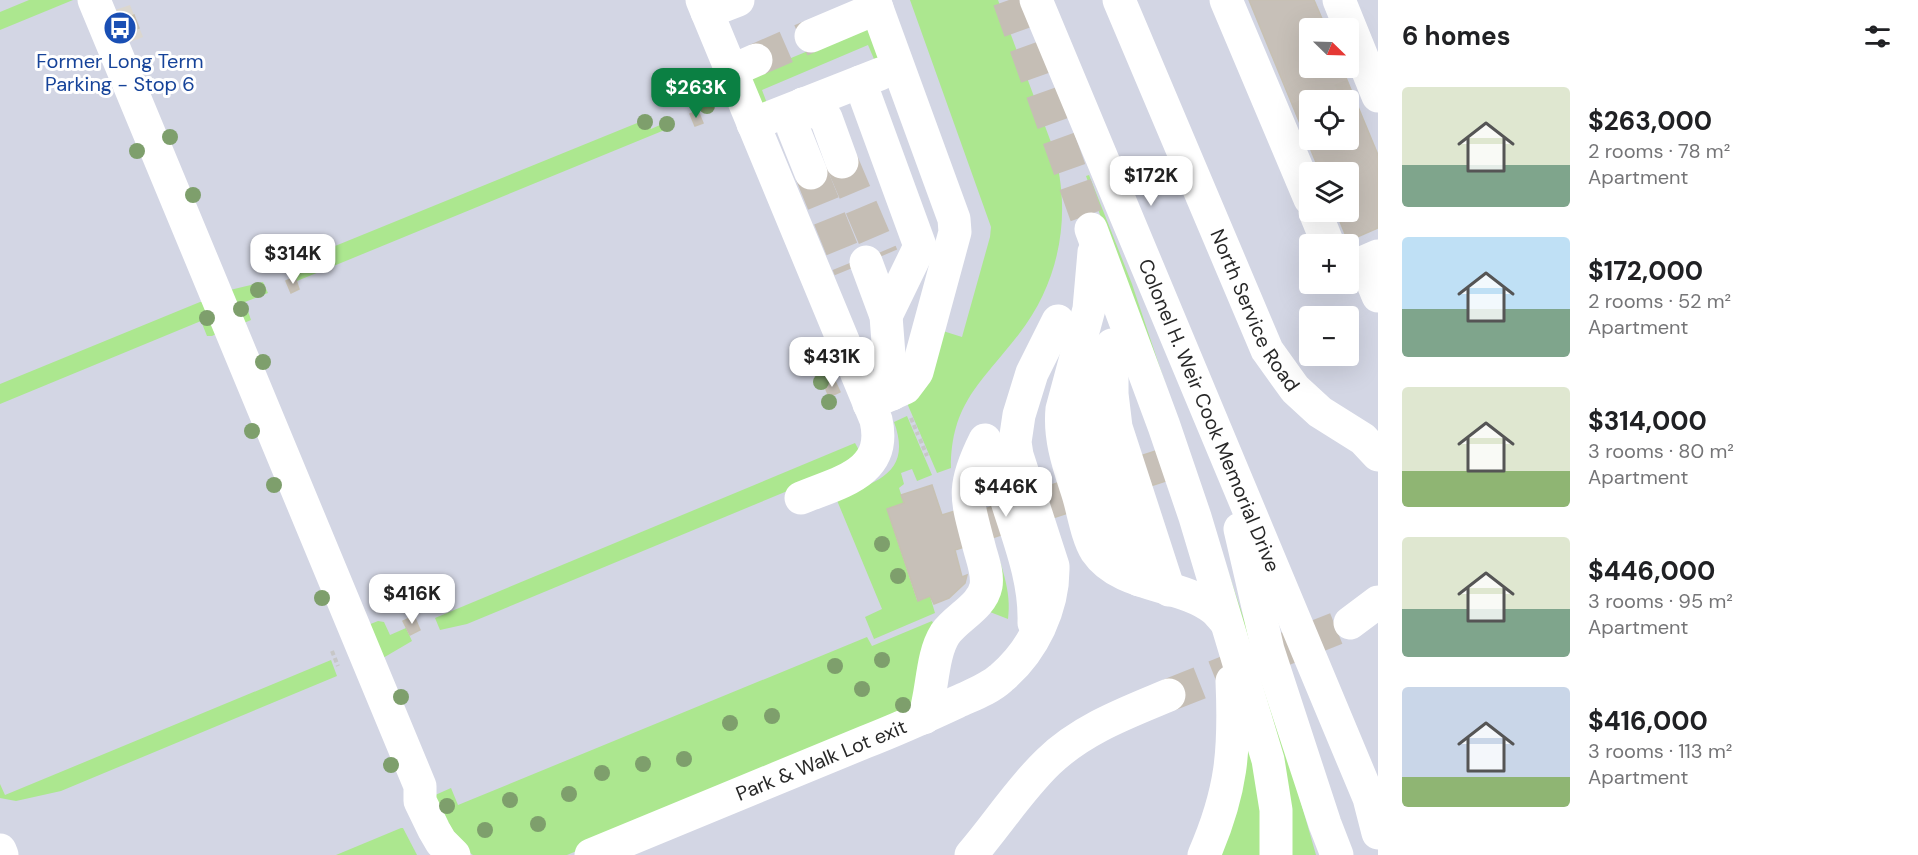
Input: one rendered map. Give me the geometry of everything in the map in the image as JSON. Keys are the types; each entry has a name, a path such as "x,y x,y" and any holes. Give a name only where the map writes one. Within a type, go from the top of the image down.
{"street":[{"path":"94,0 420,786 420,801 441,842 454,855"},
{"path":"738,0 704,6 744,65 753,124 891,405"},
{"name":"Colonel H. Weir Cook Memorial Drive","path":"1036,0 1374,808 1378,833"},
{"name":"North Service Road","path":"1119,0 1267,350 1295,389 1320,412 1363,440 1378,455"},
{"path":"1226,0 1289,124 1300,162"},
{"path":"1339,0 1371,91"},
{"path":"801,498 848,479 869,464 878,445 879,432 891,405 917,372 956,232 954,219 876,4 812,36"},
{"path":"753,124 899,67"},
{"path":"860,82 920,246 886,316"},
{"path":"802,104 826,118 827,168"},
{"path":"1359,244 1378,236"},
{"path":"1378,256 1364,262 1378,296"},
{"path":"866,262 893,284 886,316 891,405"},
{"path":"924,718 938,648 953,624 980,600 986,588 985,569 968,508 970,472 1009,397 1083,281 1109,294 1195,517 1182,599"},
{"path":"1109,294 1089,309 1062,409 1061,434 1066,459 1095,549 1113,567 1182,599"},
{"path":"1109,294 1132,436 1182,599 1233,708 1231,770 1225,800 1204,855"},
{"path":"1109,294 1087,398 1089,425 1123,538 1182,599 1243,679 1268,760 1273,785 1276,810 1276,855"},
{"name":"Park & Walk Lot exit","path":"591,855 924,718 1000,680 1016,664 1034,640 1048,605 1053,585 1053,566 1017,455 1015,442 1019,415 1032,373 1058,321"},
{"path":"1009,397 996,434 994,449 1030,573 1035,606 1034,640"},
{"path":"1218,434 1268,650 1328,839 1337,855"},
{"path":"985,440 979,459 980,465 1034,640"},
{"path":"1350,623 1378,602"},
{"path":"971,855 1036,775 1058,753 1089,730 1108,720 1169,695"},
{"path":"0,850 2,855"}],"path":[{"path":"891,405 919,437 927,456"}],"shaded area":[{"path":"0,0 1378,0 1378,855 0,855"},
{"path":"130,5 143,37 127,43 115,10"}],"green space":[{"path":"29,0 73,0 0,30 0,12"},
{"path":"910,0 998,0 1052,145 1062,194 1059,244 1045,291 1019,334 971,395 956,426 951,468 937,473 907,403 916,398 929,382 943,331 962,337 991,227"},
{"path":"871,25 884,57 874,59 868,45 762,90 768,106 762,105 752,79 755,73"},
{"path":"647,119 651,129 669,121 672,127 297,281 292,270 313,255"},
{"path":"1089,175 1132,284 1276,715 1316,855 1288,855 1103,223 1086,176"},
{"path":"263,282 268,293 245,302 251,320 244,323 230,290"},
{"path":"200,302 216,334 207,336 201,321 0,404 0,384"},
{"path":"907,416 932,475 917,481 912,469 901,473 904,484 899,488 904,503 887,509 917,600 930,596 935,613 874,639 865,617 882,609 836,498 864,487 887,474 898,454 899,440 894,422"},
{"path":"855,443 860,452 826,475 467,624 440,630 435,618"},
{"path":"992,538 1007,588 1008,619 990,612"},
{"path":"378,621 384,622 390,635 406,628 412,641 383,658 368,625"},
{"path":"932,621 935,627 921,686 906,715 567,855 473,855 463,848 433,796 451,788 458,805 867,637 872,646"},
{"path":"331,660 337,676 61,791 16,801 0,798 0,784 5,795"},
{"path":"1243,743 1257,761 1265,855 1219,855"},
{"path":"401,828 417,855 336,855"}],"building":[{"path":"1249,0 1314,0 1322,18 1299,18 1299,78 1346,78 1351,90 1299,90 1299,121"},
{"path":"134,15 139,28 130,31 125,19"},
{"path":"1359,109 1378,155 1378,228 1359,236 1359,234 1345,234 1340,222 1359,222 1359,162 1316,162 1311,150 1359,150"},
{"path":"698,111 703,123 695,126 690,114"},
{"path":"295,277 299,289 291,293 286,281"},
{"path":"834,379 840,392 829,397 824,384"},
{"path":"1171,446 1181,476 955,550 962,577 967,575 965,583 949,598 934,604 930,596 918,601 887,509 904,503 901,495 932,485 942,515 955,511 958,519 1036,490"},
{"path":"414,616 420,630 410,635 403,621"}],"tunnel":[{"path":"1009,0 1091,229"},
{"path":"756,60 811,36"},
{"path":"842,162 882,256"},
{"path":"811,173 850,269"},
{"path":"1169,695 1350,623"}],"place":[{"name":"Former Long Term Parking - Stop 6","path":"120,28"}]}
